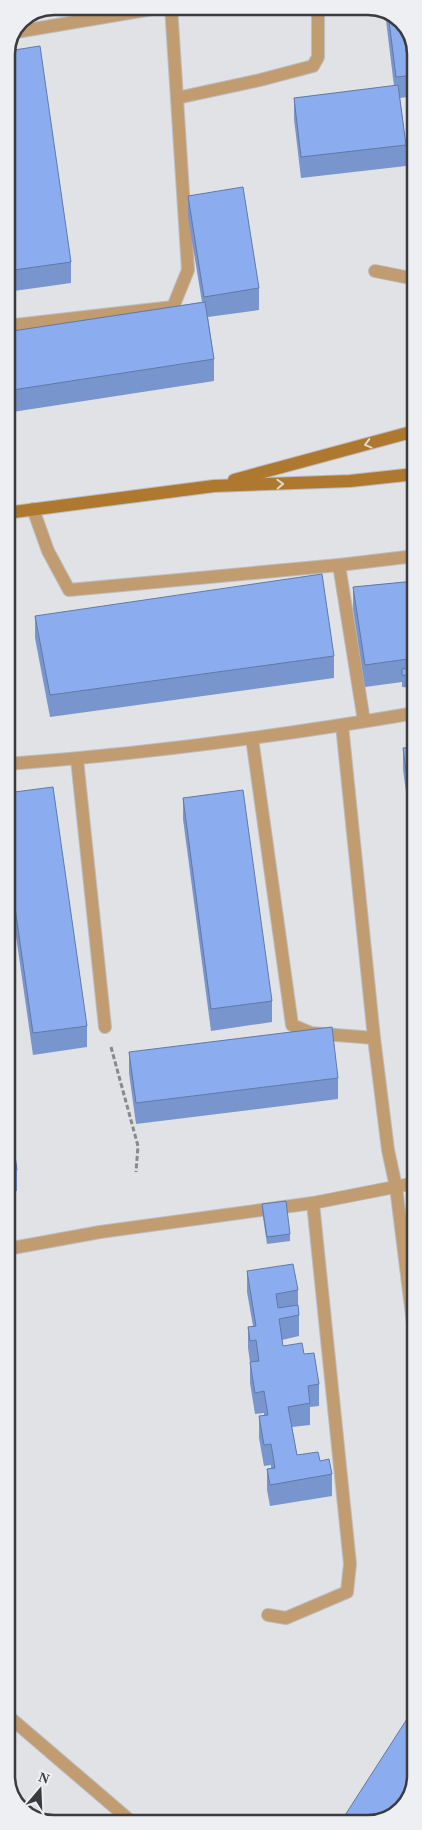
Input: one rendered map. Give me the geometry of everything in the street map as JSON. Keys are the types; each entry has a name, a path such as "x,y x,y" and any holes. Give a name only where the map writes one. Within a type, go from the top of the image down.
{"main road":[{"path":"214,486 407,433"},
{"path":"15,512 214,486 350,481 407,475"}],"street":[{"path":"23,31 117,15"},
{"path":"15,325 172,307 188,270 171,15"},
{"path":"177,98 260,80 312,66 318,57 318,15"},
{"path":"375,271 407,278"},
{"path":"34,509 48,551 69,590 407,557"},
{"path":"339,565 364,721"},
{"path":"15,763 77,759 252,738 407,713"},
{"path":"342,725 374,1038 388,1150 396,1187 407,1276"},
{"path":"252,738 292,1025 312,1033 374,1038"},
{"path":"77,759 105,1027"},
{"path":"15,1248 100,1232 313,1203 407,1185"},
{"path":"268,1615 286,1618 347,1592 350,1564 313,1203"},
{"path":"15,1722 124,1815"}],"path":[{"path":"105,1027 138,1146 136,1172"}],"building":[{"path":"389,21 402,35 407,54 407,76 396,77"},
{"path":"40,46 71,262 15,270 15,54 16,50"},
{"path":"398,85 406,145 301,157 294,98"},
{"path":"243,187 259,288 204,297 188,196"},
{"path":"205,302 214,359 15,390 15,331"},
{"path":"322,574 334,656 50,695 35,616"},
{"path":"407,582 407,659 365,665 353,587"},
{"path":"402,669 407,669 407,675 402,675"},
{"path":"403,748 407,748 407,778"},
{"path":"53,787 87,1026 33,1033 15,908 15,792"},
{"path":"243,790 272,1001 211,1009 183,798"},
{"path":"332,1027 338,1078 136,1103 129,1052"},
{"path":"286,1201 290,1234 267,1237 262,1204"},
{"path":"293,1264 298,1290 276,1294 278,1308 298,1305 299,1315 279,1319 283,1346 302,1343 304,1354 314,1353 319,1384 308,1386 310,1403 288,1407 297,1455 318,1452 320,1461 329,1459 332,1474 270,1485 267,1469 275,1468 271,1444 264,1445 259,1416 268,1415 264,1391 255,1393 250,1362 259,1361 256,1340 250,1341 248,1327 256,1326 247,1271"},
{"path":"407,1719 407,1781 402,1795 394,1805 380,1813 345,1815"}]}
